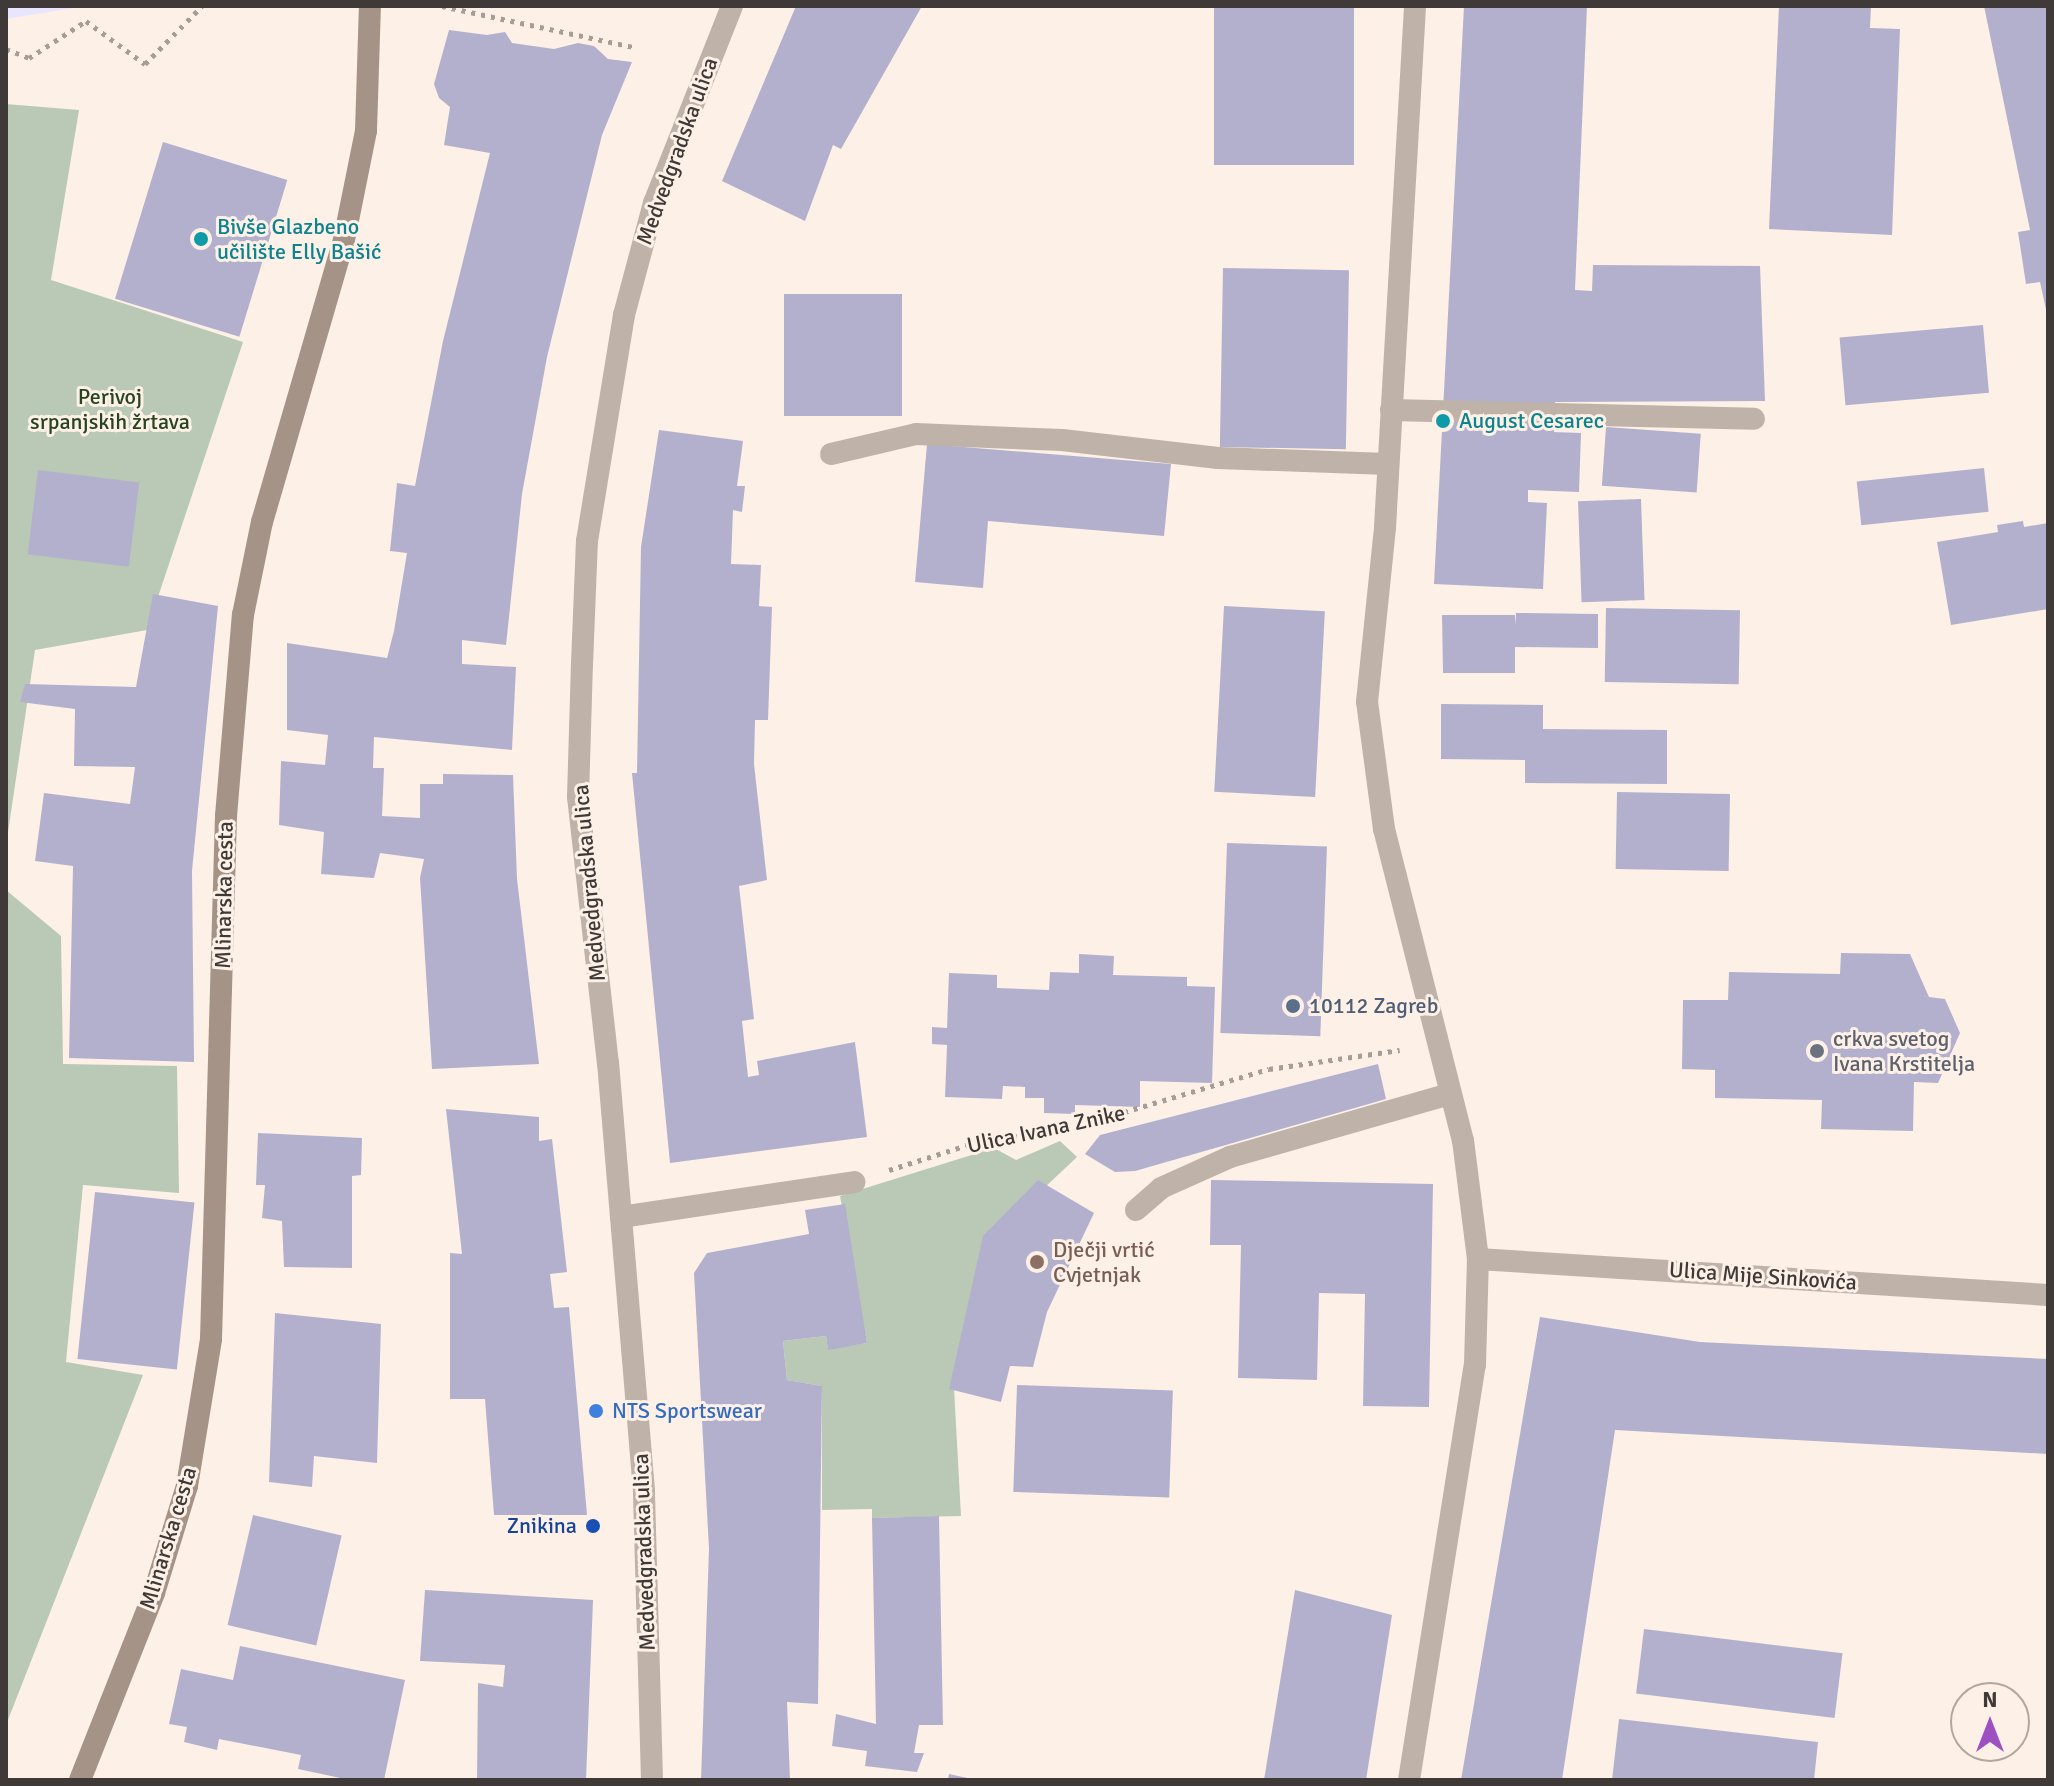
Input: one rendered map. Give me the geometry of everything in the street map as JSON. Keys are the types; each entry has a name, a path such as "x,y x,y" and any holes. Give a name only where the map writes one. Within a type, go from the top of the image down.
{"main road":[{"name":"Mlinarska cesta","path":"80,1780 154,1593 187,1486 211,1339 226,816 243,615 262,522 344,240 366,131 370,6"}],"street":[{"name":"Medvedgradska ulica","path":"652,1780 644,1491 621,1217 578,797 587,541 624,315 650,217 732,6"},
{"path":"1409,1780 1475,1365 1478,1259 1473,1186 1384,829 1370,748 1369,644 1388,464 1415,6"},
{"path":"1391,410 1754,419"},
{"path":"831,454 916,434 1062,440 1218,458 1388,464"},
{"path":"1136,1210 1161,1188 1230,1157 1450,1094"},
{"path":"621,1217 854,1182"},
{"name":"Ulica Mije Sinkovića","path":"1478,1259 2048,1295"}],"path":[{"path":"6,49 29,58 86,21 145,64 202,6"},
{"path":"442,6 633,47"},
{"name":"Ulica Ivana Znike","path":"854,1182 983,1140 1057,1132 1269,1069 1412,1048"}],"shaded area":[{"path":"6,6 86,6 6,19"}],"green space":[{"name":"Perivoj srpanjskih žrtava","path":"6,104 79,110 51,280 243,342 147,630 35,650 6,846"},
{"path":"6,890 61,936 63,1064 177,1066 179,1193 83,1185 66,1362 143,1375 6,1725"},
{"path":"1060,1141 1077,1157 989,1240 954,1388 961,1516 872,1518 872,1509 822,1510 822,1386 787,1380 783,1341 826,1336 828,1349 867,1343 840,1196 994,1148 1016,1160"}],"building":[{"path":"796,6 922,6 841,149 833,145 805,221 722,181"},
{"path":"1214,6 1354,6 1354,165 1214,165"},
{"path":"1464,6 1587,6 1575,290 1592,291 1593,265 1760,266 1765,401 1555,402 1554,432 1581,433 1579,492 1528,490 1528,502 1547,503 1543,589 1434,584"},
{"path":"1779,6 1871,6 1870,28 1900,29 1892,235 1769,229"},
{"path":"1984,6 2048,6 2048,319 2040,282 2026,284 2018,232 2030,230"},
{"path":"449,30 487,35 505,32 512,43 554,49 578,43 594,46 608,59 632,62 602,135 547,357 522,494 506,645 462,640 462,664 516,667 512,750 374,737 373,768 384,768 382,816 420,818 420,784 443,784 443,774 513,775 517,879 539,1064 432,1069 420,878 424,859 380,853 374,878 321,874 324,832 279,825 281,761 325,765 328,735 287,730 287,643 387,658 394,631 407,553 390,551 397,483 415,486 443,341 490,153 444,145 450,107 439,98 434,84"},
{"name":"Bivše Glazbeno učilište Elly Bašić","path":"163,142 287,180 239,337 115,299"},
{"path":"1223,268 1349,270 1346,449 1220,447"},
{"path":"784,294 902,294 902,416 784,416"},
{"path":"1983,325 1989,393 1845,405 1840,338"},
{"path":"1606,427 1701,434 1697,492 1602,486"},
{"path":"659,430 743,441 737,486 745,486 742,512 733,510 731,564 761,565 759,606 772,607 768,720 755,720 754,764 767,880 739,886 754,1019 742,1021 748,1077 759,1075 757,1061 855,1042 867,1137 670,1163 632,773 637,773 641,547"},
{"path":"927,444 1171,464 1164,536 988,521 983,588 915,582"},
{"path":"1984,468 1989,512 1861,525 1857,481"},
{"path":"38,470 139,482 129,567 28,554"},
{"path":"1641,499 1645,600 1582,602 1578,501"},
{"path":"2023,521 2024,527 2048,523 2048,609 1951,625 1937,542 1998,532 1997,525"},
{"path":"153,594 218,606 192,871 194,1062 69,1058 73,866 35,861 44,793 130,804 135,767 74,766 75,709 20,702 25,684 136,687"},
{"path":"1224,606 1325,611 1315,797 1214,792"},
{"path":"1606,608 1740,610 1739,684 1605,682"},
{"path":"1516,613 1598,614 1598,648 1515,647 1515,673 1443,673 1442,615 1515,615 1516,625"},
{"path":"1441,704 1543,705 1543,729 1667,730 1667,784 1525,783 1525,760 1441,759"},
{"path":"1617,792 1730,794 1729,871 1616,869"},
{"path":"1227,843 1327,846 1320,1036 1220,1033"},
{"name":"crkva svetog Ivana Krstitelja","path":"1841,953 1910,954 1929,997 1945,999 1960,1033 1938,1083 1914,1082 1913,1131 1821,1129 1822,1100 1715,1098 1715,1070 1682,1069 1683,1000 1728,1000 1729,972 1840,974"},
{"path":"1079,954 1114,956 1113,975 1187,977 1187,986 1215,987 1212,1083 1140,1081 1140,1107 1075,1105 1075,1114 1044,1113 1044,1098 1025,1098 1025,1087 1003,1086 1002,1099 945,1097 947,1045 932,1044 932,1027 947,1028 949,973 997,975 997,988 1049,990 1050,972 1079,973"},
{"path":"1378,1064 1386,1099 1135,1171 1115,1172 1085,1154 1100,1135"},
{"path":"446,1109 539,1117 539,1141 552,1139 567,1272 550,1274 554,1308 569,1307 587,1515 494,1515 485,1399 450,1399 450,1253 462,1254"},
{"path":"258,1133 362,1138 361,1175 352,1176 352,1268 284,1267 282,1221 262,1218 265,1185 256,1185"},
{"path":"1038,1180 1094,1213 1047,1312 1033,1367 1010,1366 1001,1402 949,1389 983,1236"},
{"path":"1211,1180 1433,1184 1429,1407 1363,1406 1365,1294 1319,1293 1317,1380 1238,1378 1241,1245 1210,1245"},
{"path":"95,1192 194,1202 177,1370 77,1359"},
{"path":"845,1204 867,1343 828,1350 826,1336 783,1341 787,1380 822,1386 818,1704 787,1702 790,1780 701,1780 709,1549 694,1273 707,1253 809,1234 805,1210"},
{"path":"275,1313 381,1324 377,1463 314,1456 312,1487 269,1482"},
{"path":"1540,1317 1700,1342 2048,1359 2048,1454 1615,1430 1562,1780 1461,1780"},
{"path":"1017,1385 1173,1390 1169,1497 1013,1492"},
{"path":"253,1515 342,1535 316,1646 228,1625"},
{"path":"939,1516 943,1725 919,1725 914,1753 924,1753 917,1772 865,1766 867,1751 832,1746 836,1714 876,1724 872,1518"},
{"path":"425,1590 593,1600 586,1780 477,1780 478,1683 503,1687 505,1665 420,1661"},
{"path":"1295,1590 1392,1615 1366,1780 1264,1780"},
{"path":"1644,1629 1843,1653 1835,1718 1636,1694"},
{"path":"240,1646 405,1680 384,1780 350,1780 298,1769 301,1755 219,1739 217,1750 184,1742 187,1727 169,1724 181,1669 233,1680"},
{"path":"1619,1719 1818,1742 1814,1780 1612,1780"},
{"path":"949,1774 972,1779 972,1780 948,1780"}],"place":[{"name":"Bivše Glazbeno učilište Elly Bašić","path":"201,239"},
{"name":"August Cesarec","path":"1443,421"},
{"name":"10112 Zagreb","path":"1293,1006"},
{"name":"crkva svetog Ivana Krstitelja","path":"1817,1051"},
{"name":"Dječji vrtić Cvjetnjak","path":"1037,1262"},
{"name":"NTS Sportswear","path":"596,1411"},
{"name":"Znikina","path":"593,1526"}]}
